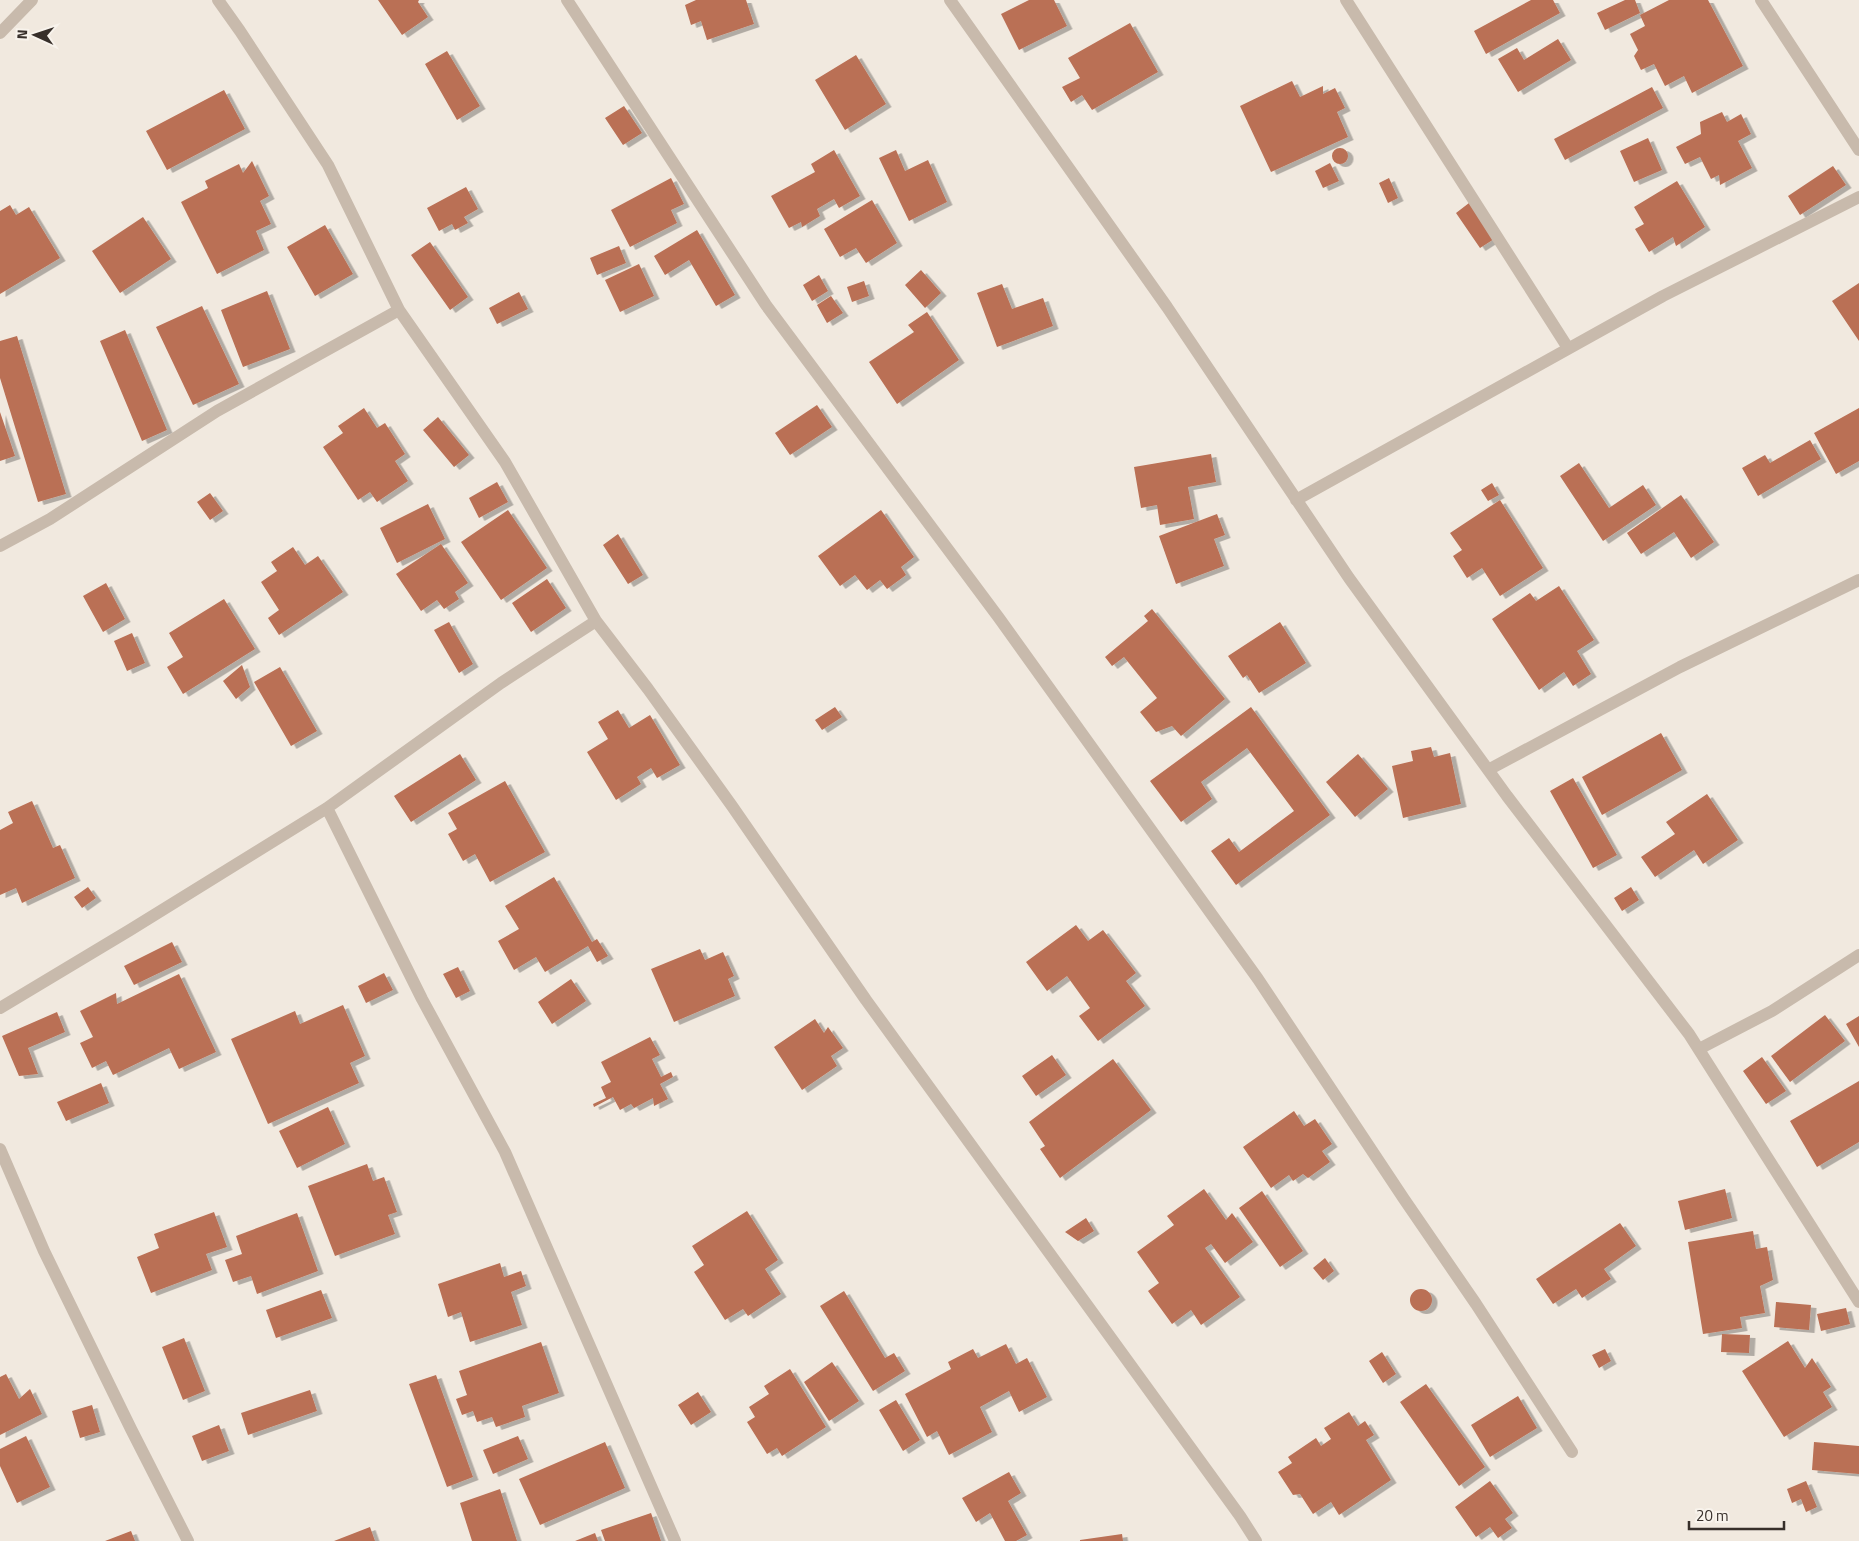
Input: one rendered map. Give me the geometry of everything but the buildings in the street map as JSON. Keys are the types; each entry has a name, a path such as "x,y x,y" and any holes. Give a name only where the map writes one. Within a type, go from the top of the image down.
{"street":[{"path":"0,33 32,0"},
{"path":"218,0 328,165 399,310 505,462 596,621 648,689 732,806 871,1008 1240,1516 1256,1541"},
{"path":"567,0 766,305 999,618 1258,979 1476,1304 1572,1452"},
{"path":"950,0 1168,307 1349,578 1488,770 1683,1026 1857,1295"},
{"path":"1346,0 1568,348"},
{"path":"1761,0 1859,150"},
{"path":"1296,500 1663,296 1859,197"},
{"path":"0,546 50,519 217,411 399,310"},
{"path":"1488,770 1680,667 1859,580"},
{"path":"0,1008 327,808 501,683 596,621"},
{"path":"327,808 422,999 505,1152 675,1541"},
{"path":"1699,1049 1772,1011 1859,955"},
{"path":"0,1149 44,1251 130,1429 188,1541"}]}
